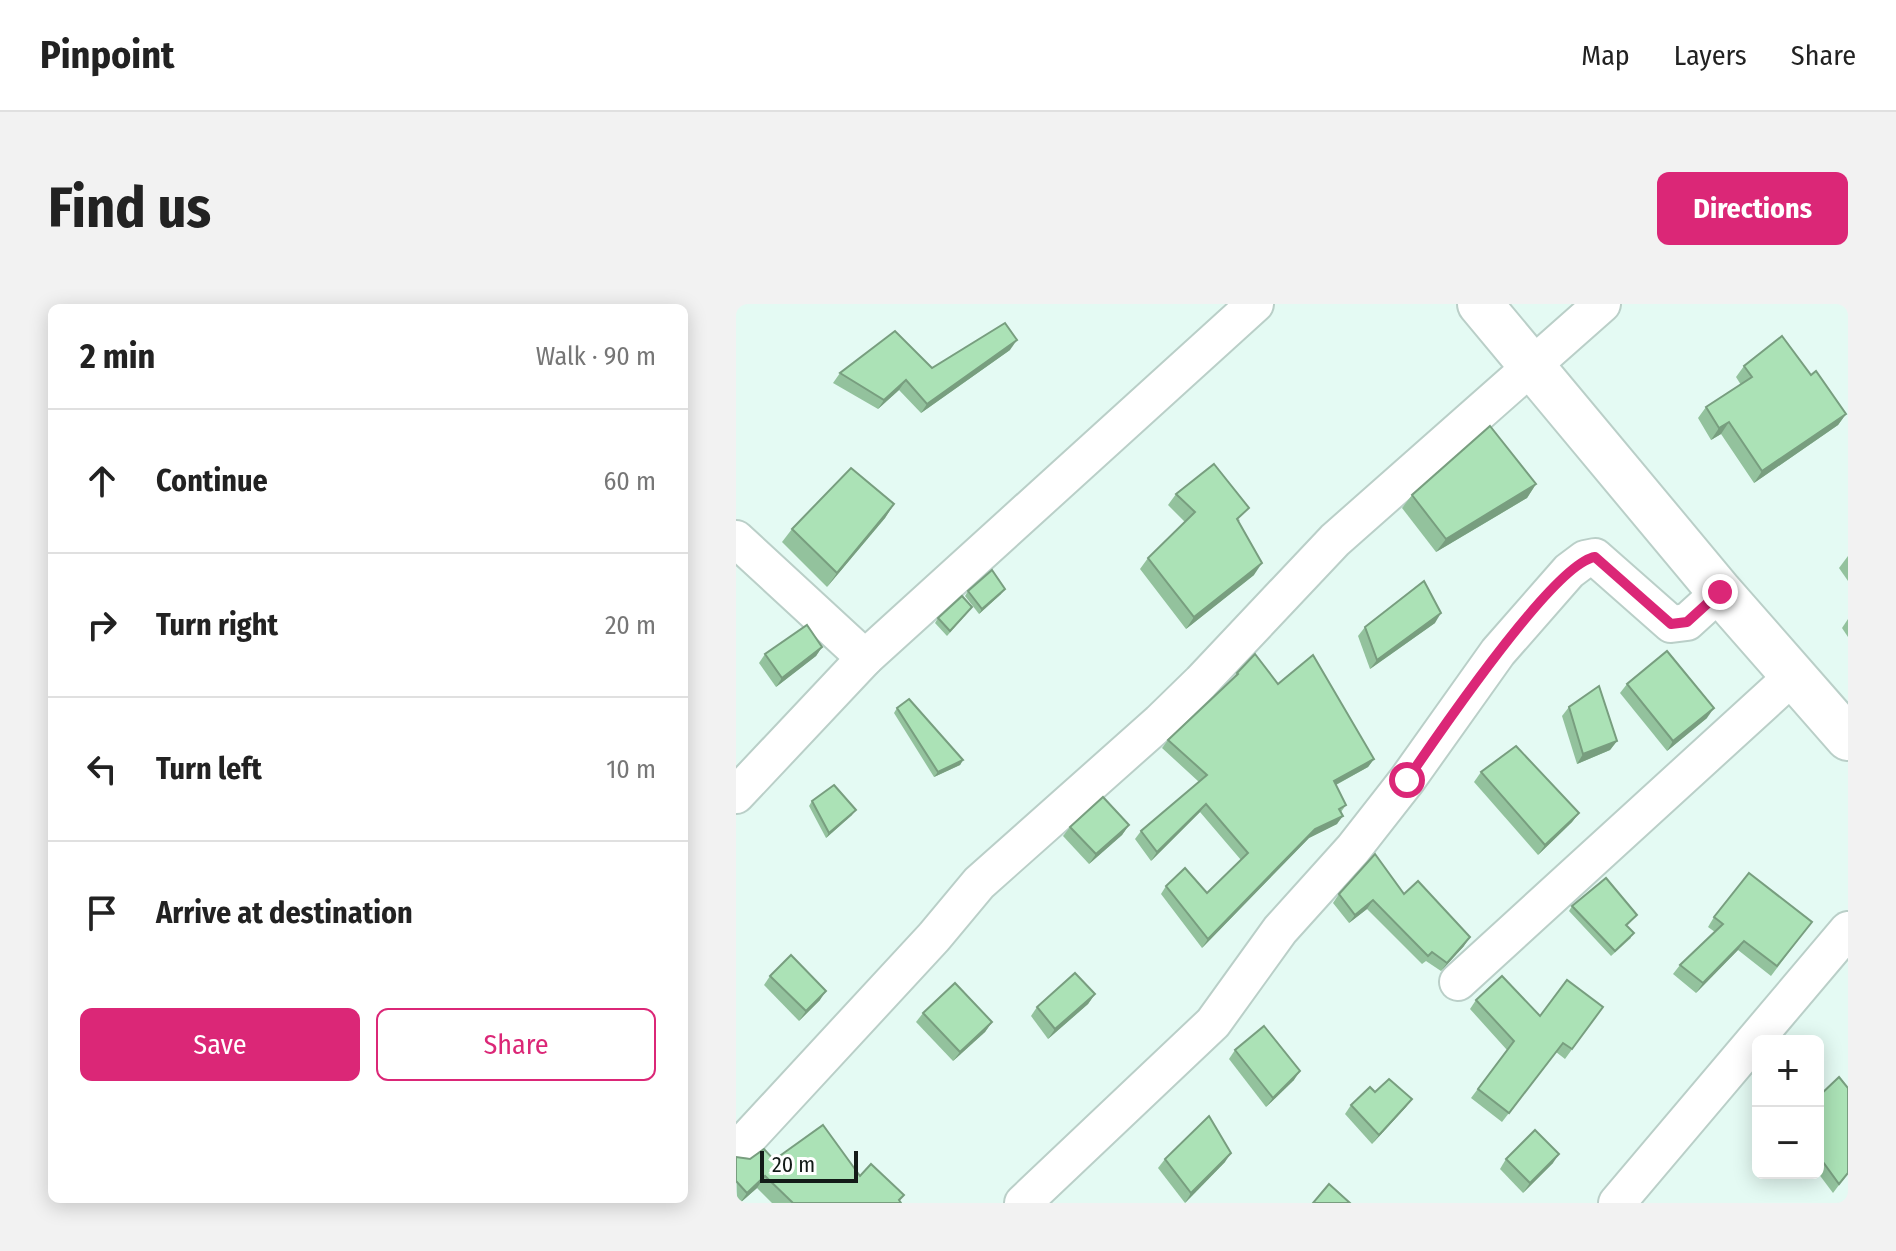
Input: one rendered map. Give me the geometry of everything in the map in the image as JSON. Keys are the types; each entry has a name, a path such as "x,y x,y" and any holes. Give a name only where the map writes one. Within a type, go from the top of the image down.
{"highway":[{"path":"1480,304 1720,592 1848,738"}],"street":[{"path":"736,795 865,658 1255,304"},
{"path":"736,1151 934,937 979,883 1160,722 1335,540 1602,304"},
{"path":"736,539 865,658"},
{"path":"1023,1203 1213,1023 1280,930 1353,849 1407,780 1498,652 1569,571 1585,559 1595,557 1671,624 1687,622 1720,592"},
{"path":"1458,982 1794,675"},
{"path":"1617,1203 1848,930"}],"building":[{"path":"1005,323 1017,340 927,404 906,380 884,400 840,373 895,331 932,368"},
{"path":"1782,336 1811,375 1816,371 1846,414 1762,471 1729,422 1719,428 1706,407 1752,377 1744,366"},
{"path":"1490,426 1536,484 1446,539 1412,495"},
{"path":"1214,464 1249,508 1237,519 1262,563 1194,617 1148,558 1195,512 1176,494"},
{"path":"851,468 894,504 837,573 792,529"},
{"path":"992,570 1005,589 982,609 968,591"},
{"path":"1424,581 1441,613 1377,660 1365,627"},
{"path":"962,596 972,607 950,631 938,618"},
{"path":"807,625 822,647 782,678 765,654"},
{"path":"1667,651 1714,708 1673,741 1627,684"},
{"path":"1255,654 1278,684 1313,655 1374,759 1334,781 1346,805 1339,809 1343,816 1315,829 1208,939 1166,886 1185,868 1207,893 1248,853 1206,804 1157,852 1141,831 1207,775 1168,740"},
{"path":"1599,686 1617,741 1583,754 1569,707"},
{"path":"909,699 963,760 938,772 897,708"},
{"path":"1516,746 1579,813 1545,845 1481,772"},
{"path":"834,785 856,810 829,833 812,801"},
{"path":"1103,797 1129,825 1096,854 1070,827"},
{"path":"1375,854 1404,894 1418,881 1470,937 1447,963 1432,952 1428,956 1373,900 1355,915 1339,894"},
{"path":"1749,873 1812,922 1777,966 1744,941 1703,983 1680,965 1723,924 1714,917"},
{"path":"1606,878 1637,915 1626,925 1634,933 1615,951 1572,906"},
{"path":"791,955 826,991 806,1011 770,976"},
{"path":"1075,973 1095,994 1055,1029 1037,1007"},
{"path":"1502,976 1540,1016 1567,980 1603,1007 1572,1049 1563,1043 1509,1113 1478,1089 1514,1041 1476,1000"},
{"path":"955,983 992,1022 960,1052 923,1013"},
{"path":"1264,1026 1300,1071 1273,1098 1235,1050"},
{"path":"1839,1077 1848,1088 1848,1173 1839,1184 1824,1163 1824,1091"},
{"path":"1389,1079 1412,1099 1379,1135 1351,1105 1370,1087 1375,1092"},
{"path":"1209,1116 1231,1153 1191,1193 1165,1159"},
{"path":"823,1125 860,1176 871,1164 904,1195 899,1200 901,1203 793,1203 765,1176 747,1193 736,1181 736,1157 750,1159 764,1149 774,1160"},
{"path":"1535,1130 1559,1154 1530,1183 1506,1159"},
{"path":"1329,1184 1350,1203 1313,1203"}],"route":[{"path":"1407,780 1498,652 1569,571 1585,559 1595,557 1671,624 1687,622 1720,592"}]}
